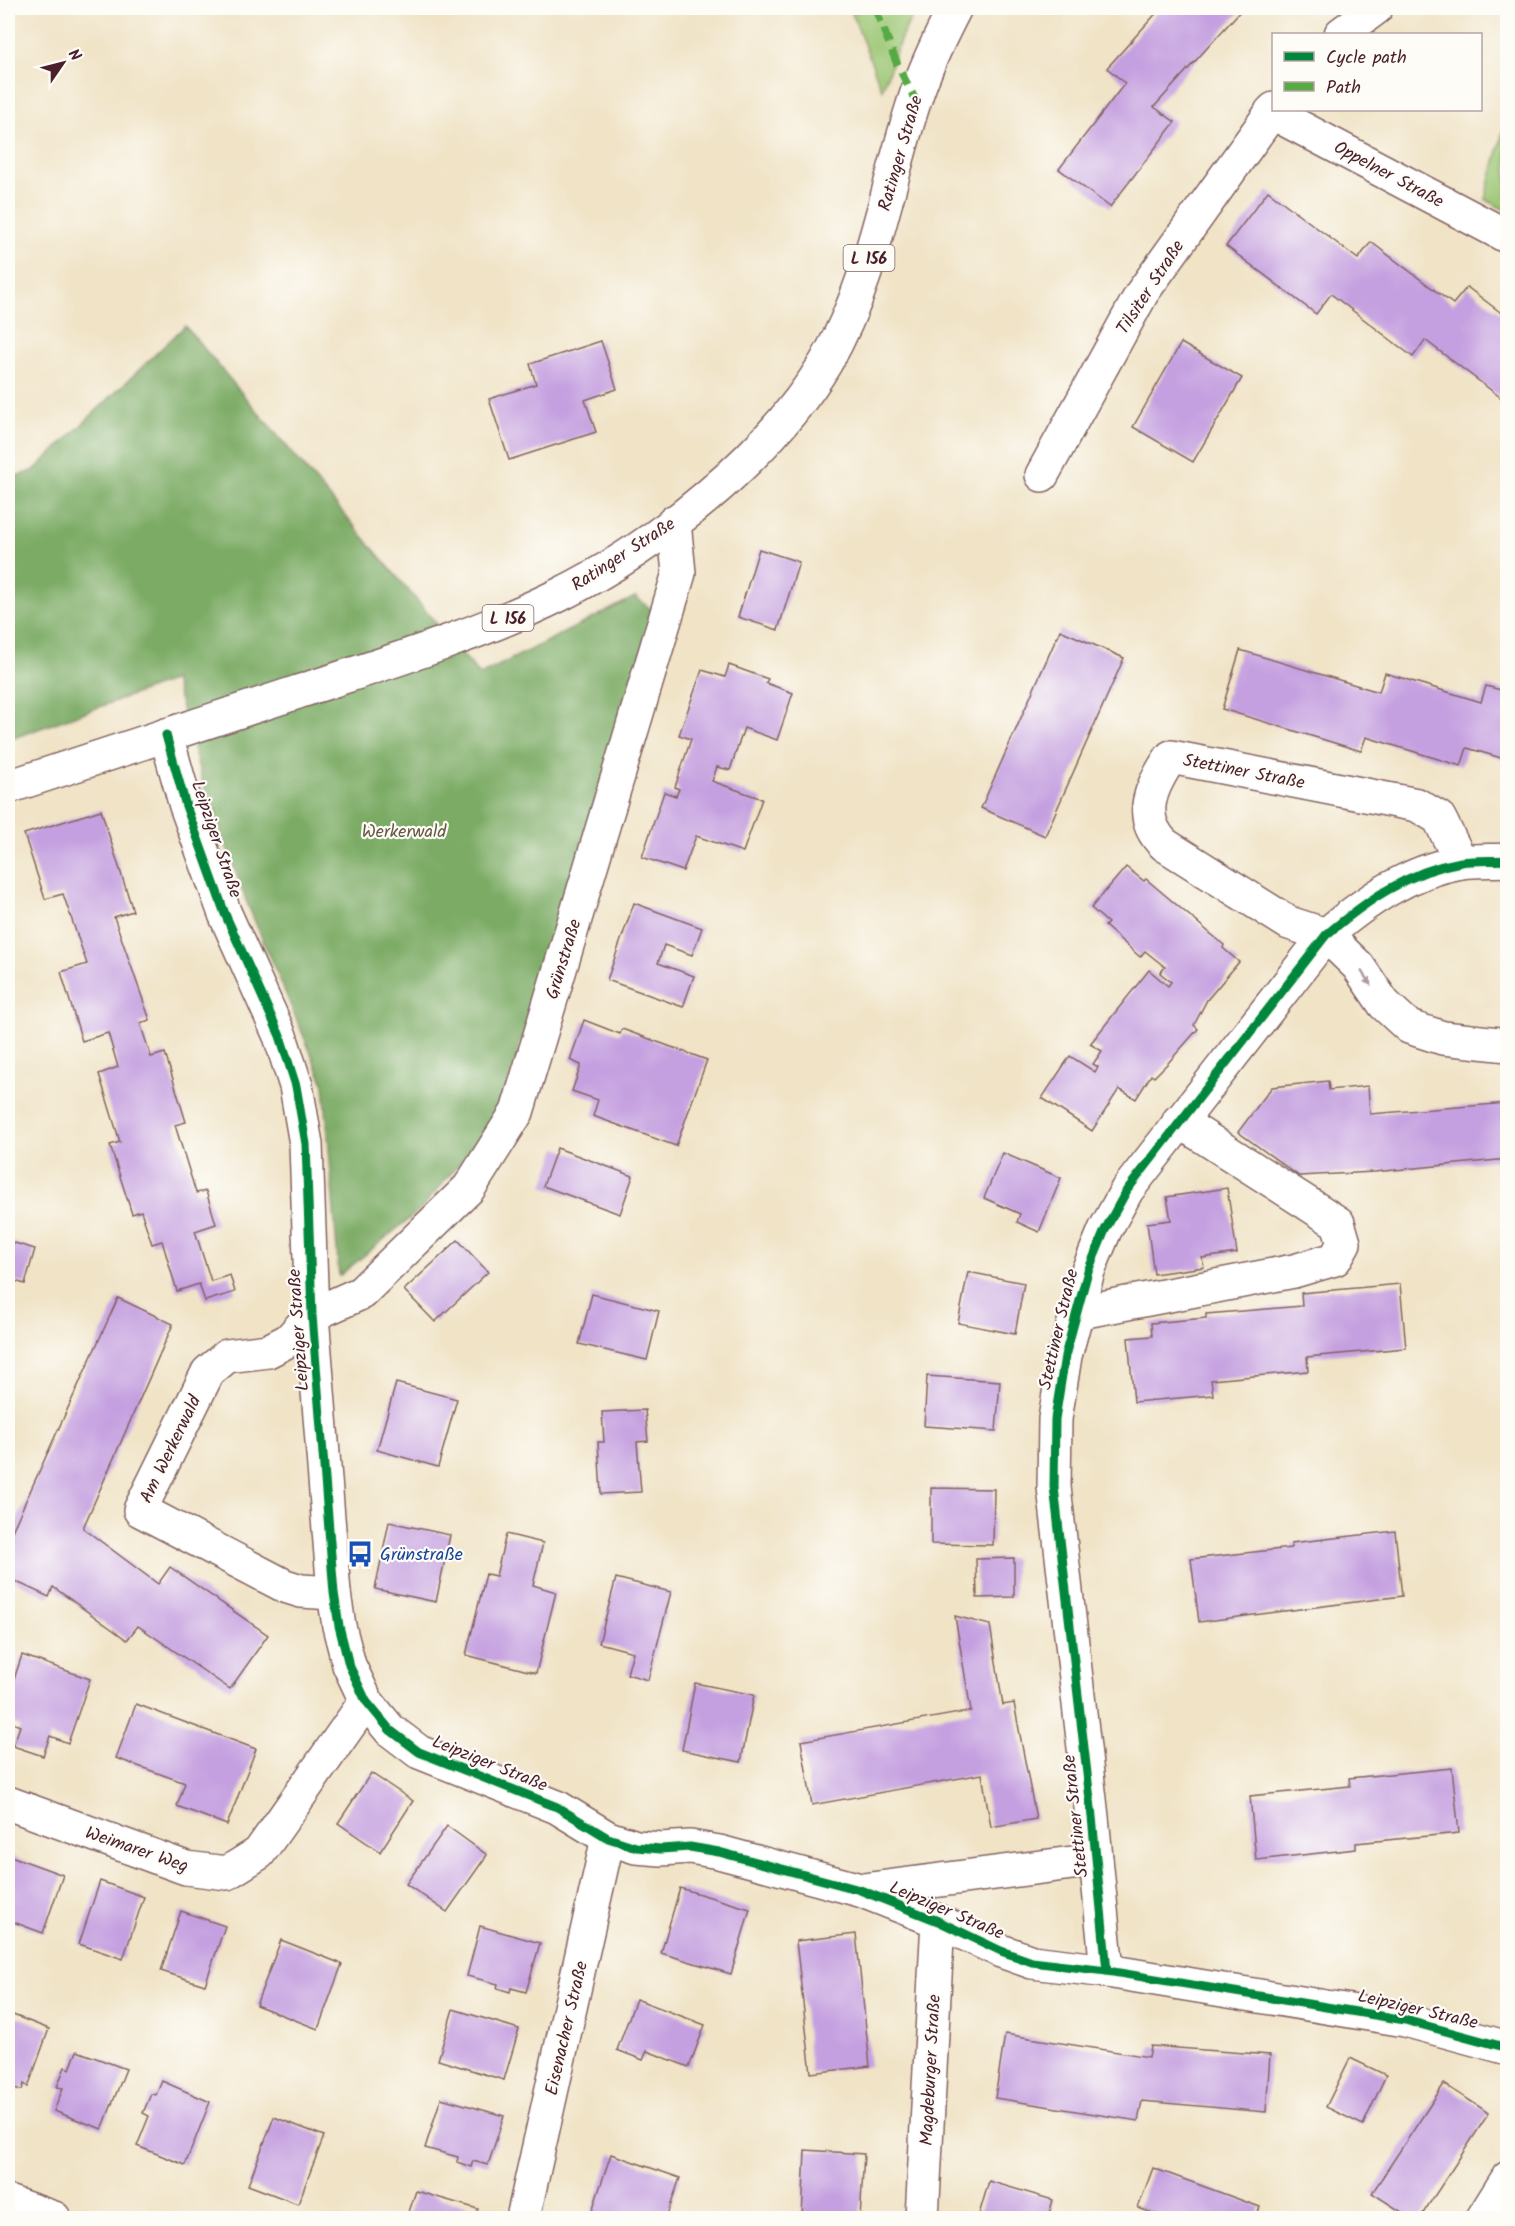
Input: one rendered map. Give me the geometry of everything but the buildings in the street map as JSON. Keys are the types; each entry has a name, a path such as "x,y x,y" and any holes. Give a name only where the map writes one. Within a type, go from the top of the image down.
{"street":[{"name":"Ratinger Straße","path":"8,787 498,622 561,594 674,522 730,476 775,431 825,363 846,324 866,271 915,99 934,49 955,8"},
{"path":"1342,33 1376,8"},
{"name":"Oppelner Straße","path":"1272,111 1508,237"},
{"name":"Tilsiter Straße","path":"1042,475 1142,293 1272,111"},
{"name":"Grünstraße","path":"312,1316 361,1293 446,1212 469,1188 517,1112 679,573 674,522"},
{"name":"Leipziger Straße","path":"166,735 186,806 225,914 280,1036 296,1086 306,1144 312,1316 334,1593 339,1626 350,1665 366,1701 390,1730 419,1752 557,1808 608,1838 636,1847 661,1849 690,1847 719,1852 860,1890 938,1921 1001,1951 1032,1962 1107,1971 1405,2020 1508,2048"},
{"name":"Stettiner Straße","path":"1461,862 1439,818 1417,805 1171,757 1157,777 1148,800 1148,816 1158,838 1280,918 1326,935 1358,966 1384,1004 1409,1027 1443,1038 1508,1045"},
{"name":"Stettiner Straße","path":"1107,1971 1054,1486 1055,1419 1075,1313 1088,1271 1105,1230 1127,1190 1326,935 1354,911 1388,889 1420,874 1461,862 1508,860"},
{"path":"1075,1313 1294,1271 1335,1259 1344,1243 1338,1223 1179,1121"},
{"name":"Am Werkerwald","path":"312,1316 289,1340 268,1351 227,1356 208,1372 140,1510 285,1586 301,1591 334,1593"},
{"name":"Weimarer Weg","path":"8,1803 186,1868 226,1873 259,1853 366,1701"},
{"name":"Eisenacher Straße","path":"524,2218 608,1838"},
{"name":"Leipziger Straße","path":"860,1890 1096,1860"},
{"name":"Magdeburger Straße","path":"922,2218 938,1921"},
{"path":"1483,2218 1508,2178"},
{"path":"8,2202 54,2218"}],"green space":[{"path":"850,8 916,8 901,38 882,90"},
{"path":"1507,117 1507,211 1485,199"},
{"name":"Werkerwald","path":"185,326 480,675 635,597 655,612 497,1119 421,1209 339,1276 324,1084 247,903 202,780 174,680 8,740 8,478 33,471"}],"marked path":[{"path":"875,8 898,66 915,99"},
{"path":"8,776 12,786"}],"cycle path":[{"path":"166,735 186,806 225,914 280,1036 296,1086 306,1144 312,1315 334,1593 339,1626 349,1665 366,1701 390,1730 419,1752 557,1807 608,1838 636,1847 661,1849 690,1847 719,1852 860,1890 938,1921 1001,1951 1032,1962 1107,1971 1405,2020 1508,2048"},
{"path":"1107,1971 1092,1817 1054,1487 1055,1419 1065,1356 1088,1271 1105,1230 1127,1190 1326,935 1356,911 1405,880 1442,866 1461,862 1508,860"}],"place":[{"name":"Grünstraße","path":"360,1554"}]}
